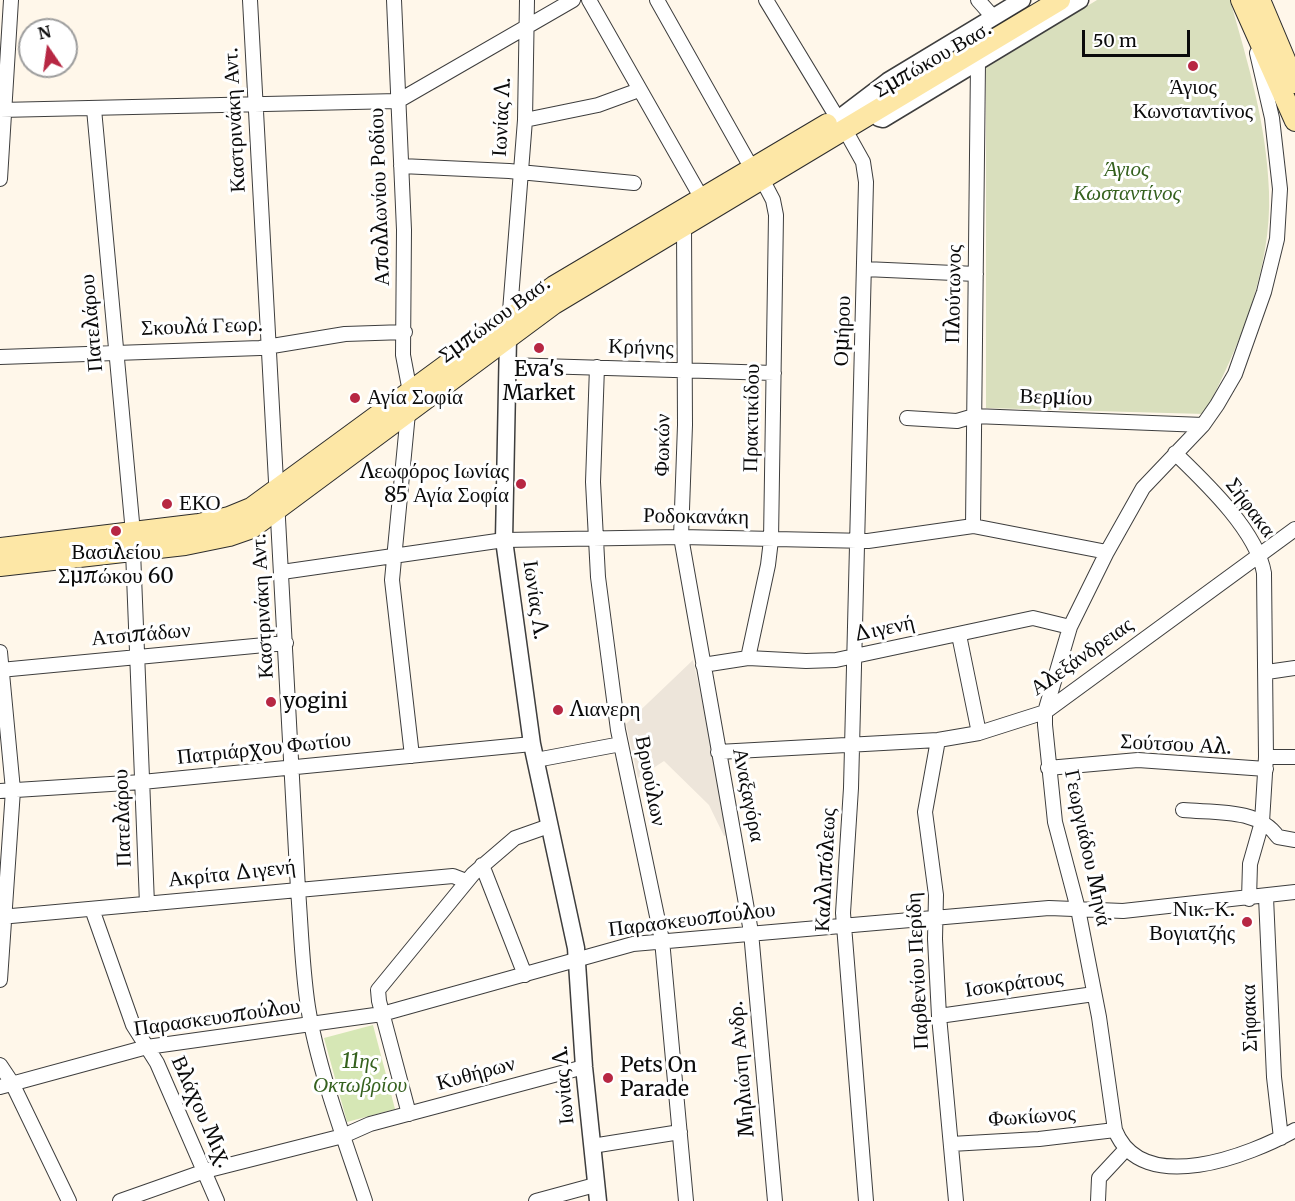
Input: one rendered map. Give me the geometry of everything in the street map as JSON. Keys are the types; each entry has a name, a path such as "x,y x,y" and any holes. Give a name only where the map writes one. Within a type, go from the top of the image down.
{"main road":[{"name":"Σμπώκου Βασ.","path":"278,500 410,392 508,327 554,304 684,225 757,173 1046,0"},
{"name":"Σμπώκου Βασ.","path":"841,123 874,111 1060,0"},
{"path":"1248,2 1295,83"},
{"path":"1248,2 1295,121"},
{"name":"Σμπώκου Βασ.","path":"0,566 133,542 229,517 278,500 408,413 508,327 579,271 701,197 757,173"},
{"name":"Σμπώκου Βασ.","path":"0,548 133,542"}],"street":[{"path":"0,178 11,0"},
{"name":"Καστρινάκη Αντ.","path":"250,0 298,889 312,1026 343,1136 365,1201"},
{"name":"Απολλωνίου Ροδίου","path":"394,0 401,166 404,370 410,392"},
{"name":"Ιωνίας Λ.","path":"527,0 522,172 508,327 504,540 534,752 578,958 584,1067 597,1193"},
{"path":"3,110 398,101 573,0"},
{"path":"589,0 701,197"},
{"name":"Πρακτικίδου","path":"657,0 773,200 776,215 771,540 768,565 748,658"},
{"name":"Ομήρου","path":"766,0 841,123 866,172 857,541"},
{"path":"978,0 993,17"},
{"name":"Σμπώκου Βασ.","path":"841,123 888,81 1022,0"},
{"name":"Σμπώκου Βασ.","path":"874,111 879,118 883,119 1080,0"},
{"name":"Γεωργιάδου Μηνά","path":"1126,1149 1115,1130 1078,909 1055,822 1048,768 1045,712 1070,627 1107,552 1143,488 1203,425 1225,393 1240,361 1264,292 1277,238 1280,189 1274,134 1248,2"},
{"name":"Πλούτωνος","path":"973,526 978,62"},
{"path":"525,120 598,105 639,90"},
{"name":"Πατελάρου","path":"94,109 133,542 147,904"},
{"path":"401,166 522,172 633,183"},
{"name":"Φωκών","path":"684,225 681,537 703,665"},
{"path":"865,269 976,274"},
{"name":"Σκουλά Γεωρ.","path":"0,357 267,347 345,334 405,332"},
{"name":"Κρήνης","path":"507,364 774,374"},
{"name":"Βρυούλων","path":"597,367 593,482 595,537 621,744 662,940 686,1201"},
{"path":"408,413 393,557 392,588 412,756"},
{"name":"Βερμίου","path":"907,418 957,421 974,416 1203,425"},
{"name":"Σήφακα","path":"1175,453 1222,502 1258,554 1265,584 1266,763 1262,822 1250,864 1249,899"},
{"name":"Ροδοκανάκη","path":"282,572 504,540 681,537 857,541 973,526 1107,552"},
{"name":"Αλεξάνδρειας","path":"718,752 938,740 979,733 1045,712 1295,529"},
{"name":"Καλλιπόλεως","path":"857,541 853,745 843,926 866,1201"},
{"name":"Διγενή","path":"703,665 748,658 806,662 856,657 1033,618 1070,627"},
{"path":"959,635 979,733"},
{"name":"Ατσιπάδων","path":"1,670 286,643"},
{"path":"0,652 6,790 0,980"},
{"name":"Αναξαγόρα","path":"703,665 751,932"},
{"path":"1267,672 1295,668"},
{"name":"Παρθενίου Περίδη","path":"938,740 924,812 934,880 939,1016 956,1201"},
{"name":"Πατριάρχου Φωτίου","path":"6,790 142,782 412,756 534,752 621,744"},
{"name":"Σούτσου Αλ.","path":"1048,768 1138,760 1266,763 1295,757"},
{"path":"1183,810 1242,815 1270,826 1278,837 1295,840"},
{"path":"409,1114 382,1014 378,994 381,984 466,881 482,865 515,838 549,826"},
{"path":"482,865 525,975"},
{"name":"Ακρίτα Διγενή","path":"1,917 453,876 466,881"},
{"name":"Παρασκευοπούλου","path":"6,1085 147,1047 312,1026 382,1014 612,949 662,940 1048,908 1123,911 1249,899 1295,892"},
{"name":"Σήφακα","path":"1266,897 1274,1077 1281,1138"},
{"name":"Βλάχου Μιχ.","path":"92,909 129,1015 162,1075 217,1201"},
{"name":"Μηλιώτη Ανδρ.","path":"751,932 775,1201"},
{"name":"Ισοκράτους","path":"939,1016 1094,994"},
{"path":"0,1065 6,1085 69,1201"},
{"name":"Κυθήρων","path":"120,1201 205,1171 343,1136 370,1124 584,1067"},
{"name":"Φωκίωνος","path":"951,1144 1048,1138 1115,1130"},
{"path":"1098,1201 1099,1178 1126,1149 1158,1163 1188,1167 1230,1158 1281,1138 1295,1130"},
{"path":"592,1146 680,1132"},
{"path":"536,1201 597,1193"}],"green space":[{"name":"Άγιος Κωσταντίνος","path":"1097,0 1230,0 1250,71 1265,143 1269,221 1259,278 1251,307 1241,335 1204,414 986,408 986,68"},
{"name":"11ης Οκτωβρίου","path":"373,1025 395,1109 347,1122 324,1038"}],"shaded area":[{"path":"693,660 732,834 724,836 709,805 664,761 638,778 626,724"}],"place":[{"name":"Άγιος Κωνσταντίνος","path":"1193,66"},
{"name":"Eva's Market","path":"539,348"},
{"name":"Αγία Σοφία","path":"355,398"},
{"name":"Λεωφόρος Ιωνίας 85 Αγία Σοφία","path":"521,484"},
{"name":"ΕΚΟ","path":"167,504"},
{"name":"Βασιλείου Σμπώκου 60","path":"116,531"},
{"name":"yogini","path":"271,702"},
{"name":"Λιανερη","path":"558,710"},
{"name":"Νικ. Κ. Βογιατζής","path":"1247,922"},
{"name":"Pets On Parade","path":"608,1078"}]}
